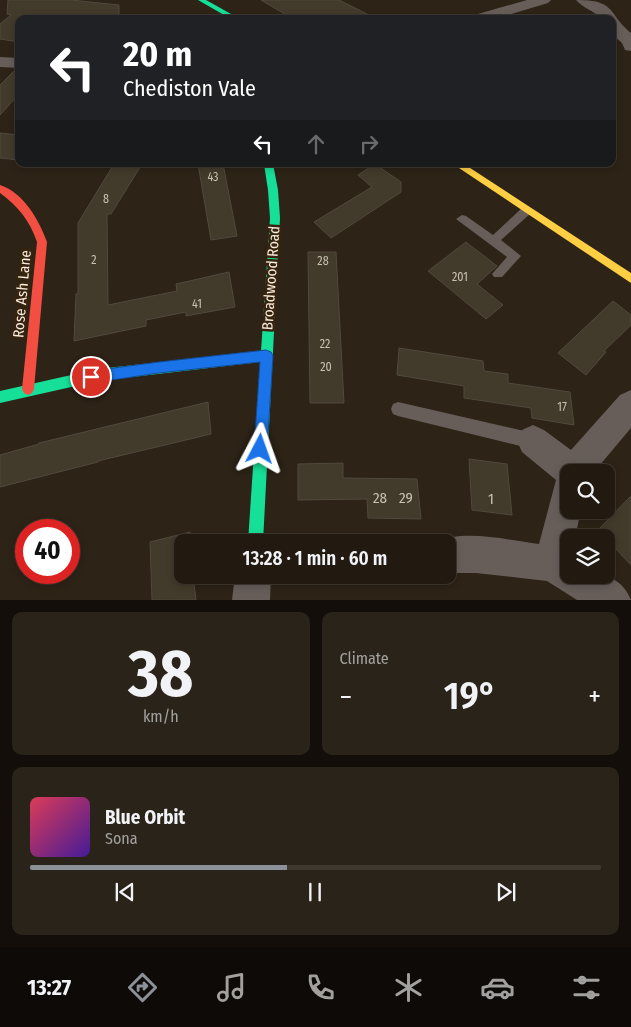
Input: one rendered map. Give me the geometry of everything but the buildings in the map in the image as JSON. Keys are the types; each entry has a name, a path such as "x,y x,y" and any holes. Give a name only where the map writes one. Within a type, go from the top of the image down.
{"street":[{"path":"201,0 229,15"},
{"path":"486,15 512,4 543,0"},
{"path":"584,0 600,8 607,15"},
{"path":"616,29 631,42"},
{"path":"0,62 15,63"},
{"name":"Broadwood Road","path":"255,534 275,218 273,190 269,167"},
{"path":"462,167 631,279"},
{"name":"Rose Ash Lane","path":"0,188 11,194 32,218 39,229 42,242 28,389"},
{"path":"0,397 28,389 159,368 266,356"},
{"path":"579,464 631,406"},
{"path":"533,441 562,464"},
{"path":"456,555 476,555 560,569"},
{"path":"251,600 252,584"},
{"path":"586,584 612,600"}],"lane":[{"path":"493,241 527,210"},
{"path":"462,220 515,256 498,274"},
{"path":"398,409 533,441"}],"traffic: fast":[{"path":"201,0 229,15"},
{"path":"255,534 275,218 273,190 269,167"},
{"path":"0,397 98,375 266,356"}],"traffic: slow":[{"path":"463,167 631,279"}],"traffic: jam":[{"path":"0,188 26,211 35,225 42,242 28,389"}],"route":[{"path":"91,377 266,356 260,449"}]}
